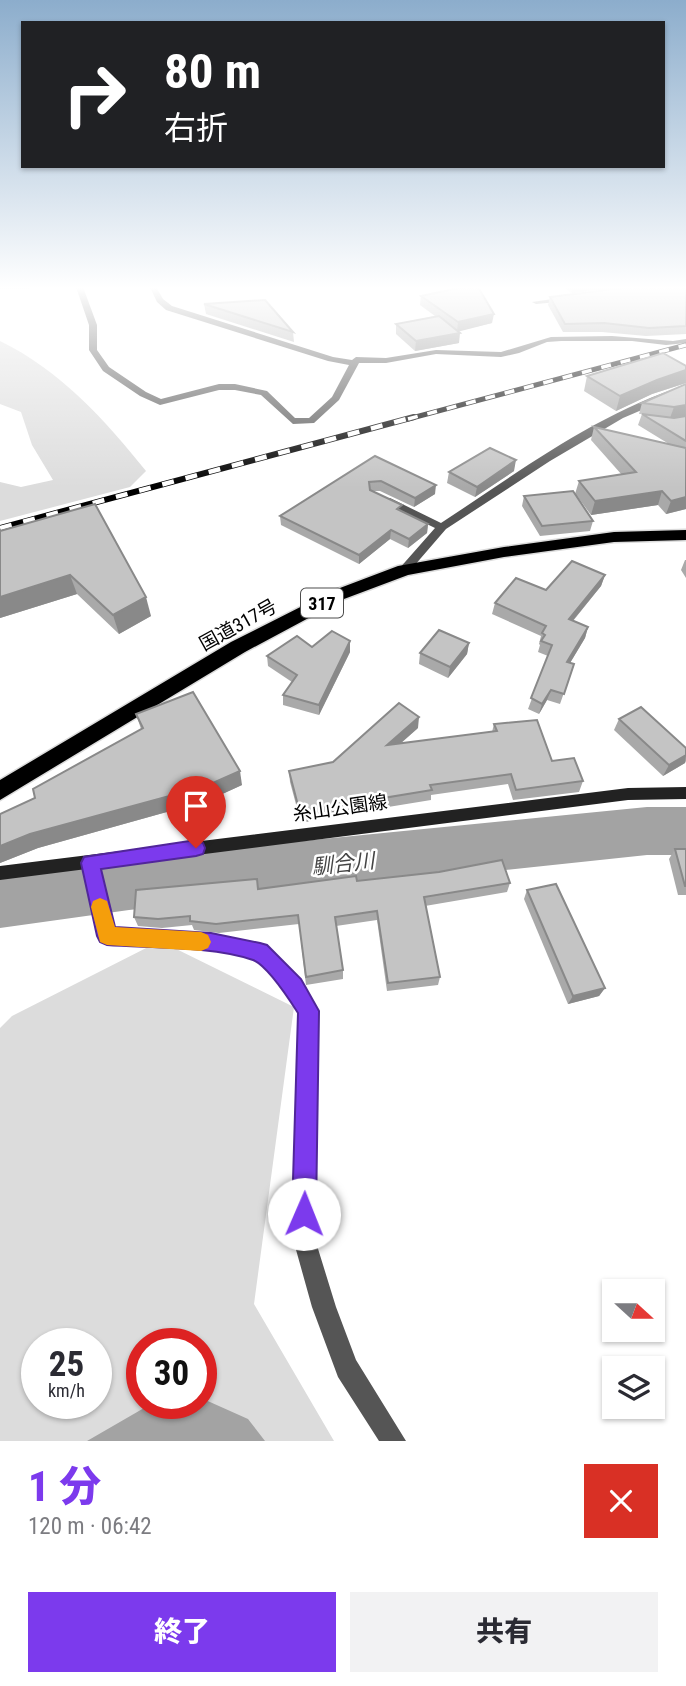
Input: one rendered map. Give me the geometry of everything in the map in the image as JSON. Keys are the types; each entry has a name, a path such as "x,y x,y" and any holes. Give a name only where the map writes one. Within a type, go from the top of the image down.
{"highway":[{"name":"国道317号","path":"0,791 238,647 338,595 404,570 504,552 614,537 686,535"}],"main road":[{"name":"糸山公園線","path":"0,873 600,797 686,793"}],"street":[{"path":"96,354 106,369 160,402 219,387 235,387 264,393 293,421 311,421 336,398 352,363 356,360 370,363 390,362 426,354"},
{"path":"323,354 352,363"},
{"path":"449,354 503,354"},
{"path":"404,570 442,527 546,459 620,416 686,388"},
{"path":"620,416 645,420"},
{"path":"375,495 442,527"},
{"path":"90,863 107,936 211,942 260,952 293,986 309,1011 304,1239 324,1307 347,1368 393,1441"}],"shaded area":[{"path":"0,354 24,354 62,381 98,415 146,471 130,487 0,521 0,482 21,487 53,480 32,445 21,412 0,404"},
{"path":"160,941 294,1007 254,1304 334,1441 0,1441 0,1028 12,1016"},
{"path":"217,1405 248,1419 265,1441 87,1441 126,1418 217,1419"}],"building":[{"path":"659,354 665,354 686,366 686,370 620,396 587,376"},
{"path":"686,384 686,405 674,407 642,403"},
{"path":"642,414 674,418 686,416 686,441"},
{"path":"594,427 686,448 686,497 671,501 662,491 595,501 579,481 636,472"},
{"path":"490,448 516,460 477,487 449,472"},
{"path":"375,456 436,485 415,498 381,481 369,482 370,490 402,505 397,509 428,524 409,539 391,530 359,555 280,516"},
{"path":"573,491 593,521 542,526 524,496"},
{"path":"95,504 146,597 113,615 70,575 0,597 0,531"},
{"path":"572,561 605,575 569,619 588,627 567,662 574,664 564,694 551,690 542,704 531,698 552,645 541,641 546,626 495,603 516,578 546,590"},
{"path":"439,630 469,643 450,667 420,653"},
{"path":"332,631 350,641 319,705 283,695 297,675 267,656 297,636 312,647"},
{"path":"193,692 240,771 179,798 177,794 30,834 0,846 0,814 35,798 33,789 143,728 136,714"},
{"path":"399,703 419,717 387,745 497,731 494,724 537,720 552,761 574,758 583,781 516,790 511,774 430,785 432,790 383,798 382,794 300,813 289,771 333,762"},
{"path":"641,707 686,748 686,755 669,765 619,719"},
{"path":"675,849 686,849 686,886 685,886"},
{"path":"502,860 510,883 424,897 440,977 388,983 377,911 335,917 343,970 306,977 298,915 216,924 190,921 190,916 158,919 134,917 136,890 257,879 258,889 356,876 357,881 439,872"},
{"path":"556,884 605,988 573,996 527,890"}],"waterway":[{"name":"馴合川","path":"0,901 129,884 647,831 686,831"}],"railway":[{"path":"408,419 651,354"},
{"path":"0,528 414,417"}],"slow traffic":[{"path":"100,907 107,936 201,942"}],"route":[{"path":"196,848 90,863 107,936 211,942 260,952 293,986 309,1011 304,1214"}]}
